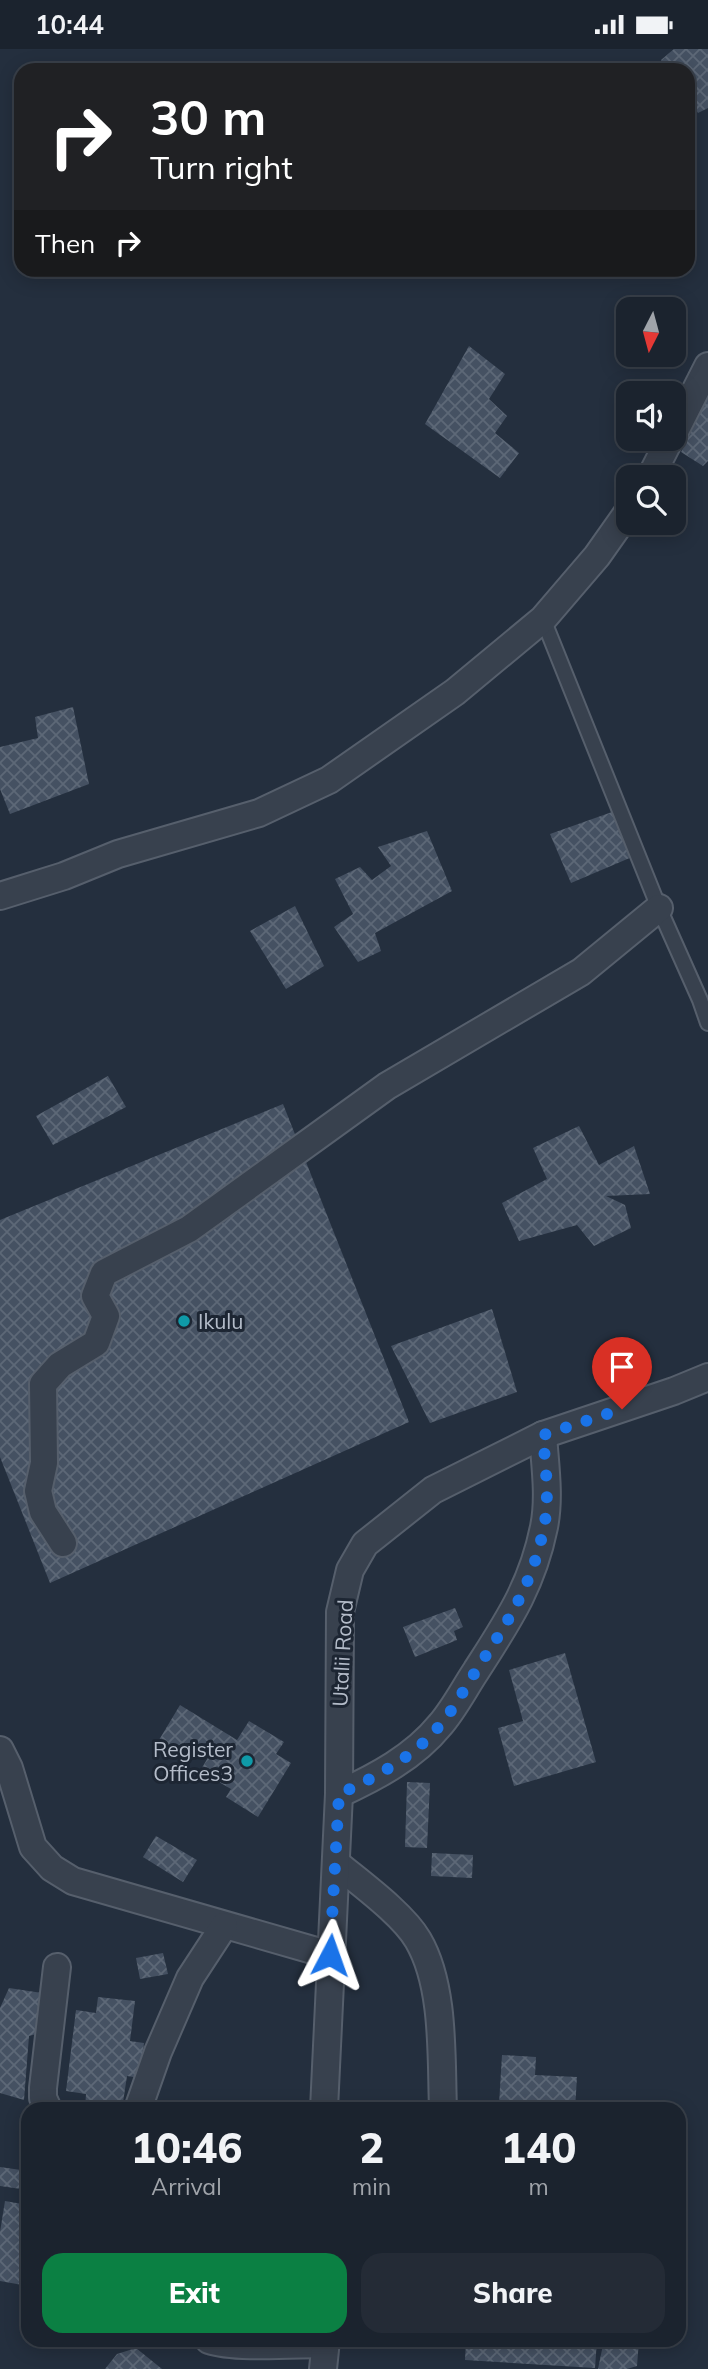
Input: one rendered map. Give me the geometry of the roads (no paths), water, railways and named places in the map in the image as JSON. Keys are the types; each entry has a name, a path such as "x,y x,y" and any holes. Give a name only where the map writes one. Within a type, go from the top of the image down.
{"street":[{"path":"686,409 708,366"},
{"path":"0,896 64,876 118,855 259,813 329,780 454,692 543,619 597,556 616,529"},
{"path":"63,1543 43,1512 38,1491 44,1463 43,1384 60,1365 96,1343 106,1316 95,1296 104,1273 189,1229 387,1086 581,972 659,908"},
{"name":"Utalii Road","path":"324,2102 339,1794 340,1612 350,1570 365,1544 433,1490 543,1435 708,1377"},
{"path":"339,1794 377,1777 440,1726 511,1617 532,1574 544,1524 546,1481 543,1435"},
{"path":"0,1750 9,1768 33,1847 52,1868 73,1881 330,1955"},
{"path":"336,1863 390,1910 417,1938 429,1963 438,2013 443,2102"},
{"path":"140,2102 158,2052 190,1978 224,1926"},
{"path":"45,2102 43,2088 57,1967"},
{"path":"284,2347 325,2351"}],"lane":[{"path":"543,619 659,908 701,1000 708,1023"}],"place":[{"name":"Ikulu","path":"184,1321"},
{"name":"Register Offices3","path":"247,1761"}]}
